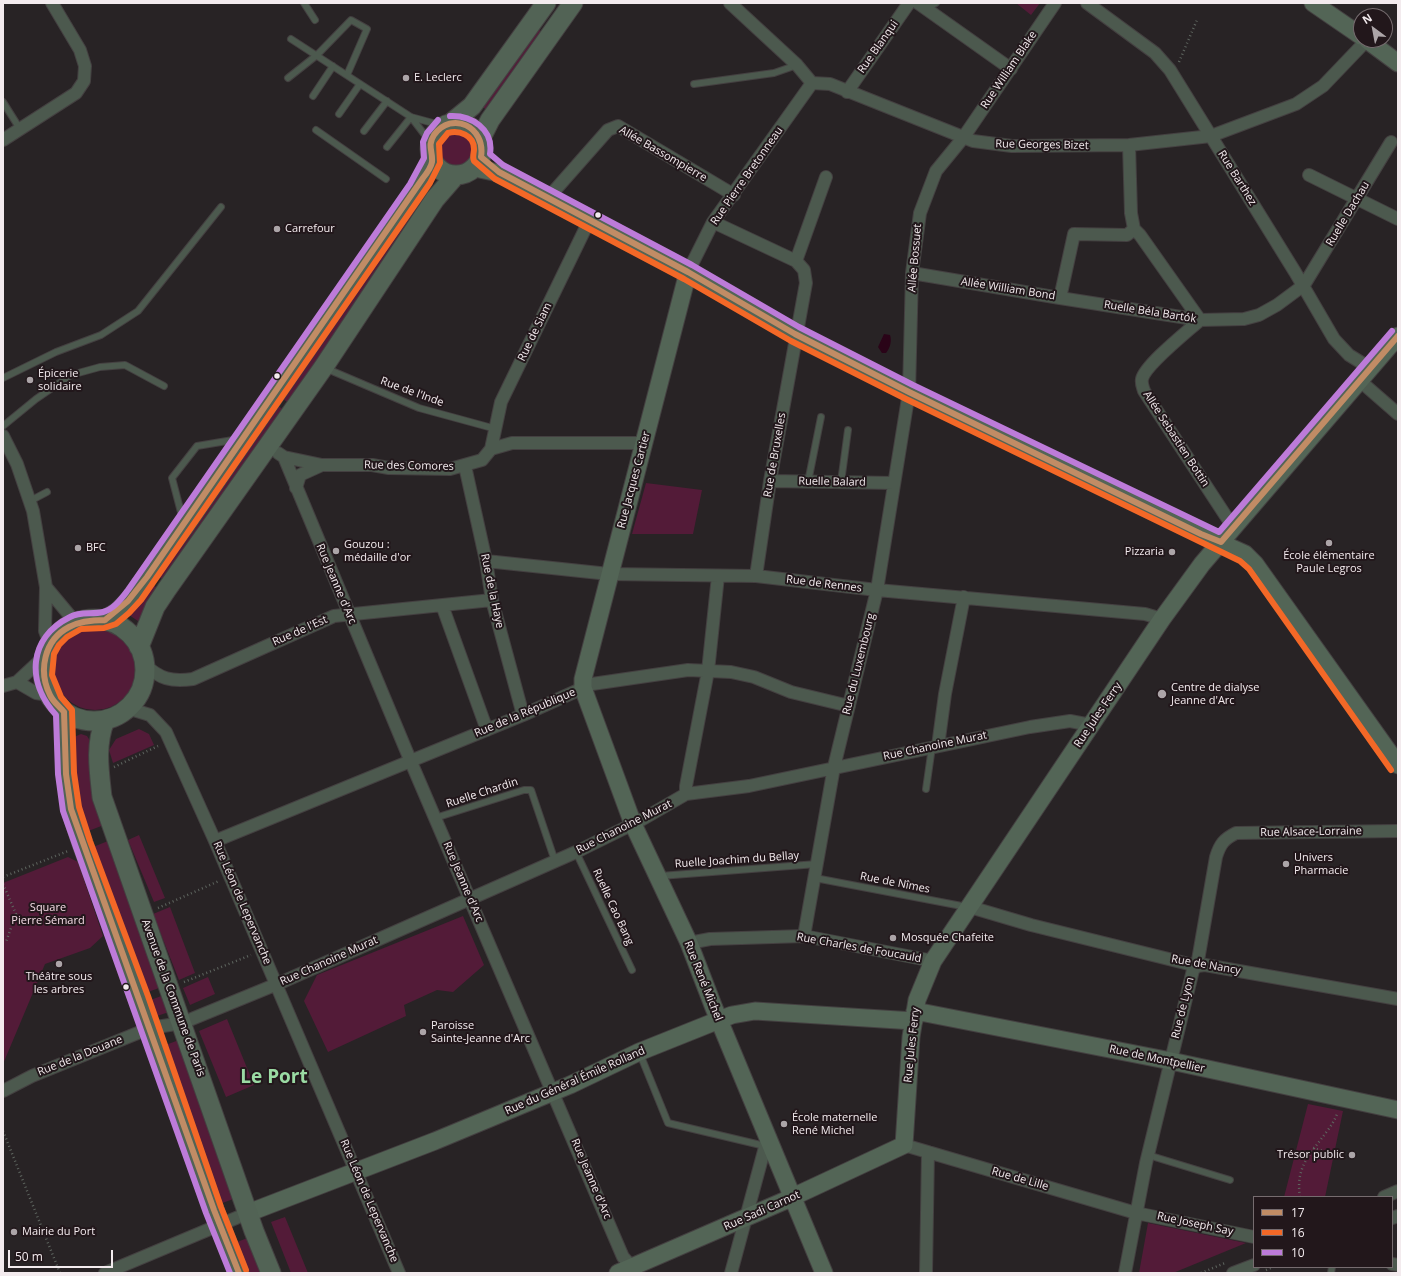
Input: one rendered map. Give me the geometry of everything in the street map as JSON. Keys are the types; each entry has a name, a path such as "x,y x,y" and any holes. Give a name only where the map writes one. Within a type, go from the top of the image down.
{"main road":[{"path":"105,620 118,612 129,602 161,558 417,188 431,152 434,136 472,106 546,3"},
{"path":"431,152 441,171 455,176 462,175 479,154 490,120 573,3"},
{"path":"447,125 457,123 471,127 479,154"},
{"path":"142,655 130,635 118,626 105,620 85,620 76,623 57,635 47,650 42,669 44,682 49,695 64,712 77,718 91,721 105,720 117,715 127,708 138,696 144,680 142,655 156,607 323,368 435,199 455,176"},
{"path":"64,712 66,774 71,809 82,844 239,1273"},
{"name":"Avenue de la Commune de Paris","path":"105,720 101,732 98,758 102,797 248,1213 271,1273"}],"street":[{"path":"3,140 76,94 84,81 85,66 80,50 52,3"},
{"name":"Rue Blanqui","path":"847,92 909,3"},
{"name":"Rue William Blake","path":"963,138 1055,3"},
{"name":"Rue Barthez","path":"1087,3 1155,53 1173,76 1304,285 1334,339 1398,414"},
{"path":"1313,3 1353,30"},
{"path":"736,5 797,65 812,82"},
{"path":"927,5 1011,69"},
{"name":"Rue Georges Bizet","path":"812,82 830,84 973,141 1012,146 1129,145 1211,136 1296,104 1323,86 1359,48"},
{"path":"1378,48 1398,63"},
{"name":"Rue Pierre Bretonneau","path":"688,272 713,222 734,195 812,82"},
{"name":"Allée Bassompierre","path":"548,198 608,130 618,126 734,195"},
{"name":"Allée Bossuet","path":"909,392 912,273 920,213 936,171 963,138"},
{"name":"Ruelle Dachau","path":"1304,285 1391,142"},
{"path":"1129,145 1131,213 1134,229 1140,235 1200,320"},
{"path":"479,154 499,172 688,272 796,334 909,392 1245,554 1255,564 1397,760"},
{"path":"1309,175 1398,219"},
{"path":"713,222 796,262 826,178"},
{"name":"Rue de Siam","path":"491,449 501,402 590,220"},
{"name":"Allée William Bond","path":"912,273 1060,298 1074,234 1127,235 1134,229"},
{"name":"Rue de Bruxelles","path":"756,576 770,482 806,283 804,270 796,262"},
{"name":"Rue Jacques Cartier","path":"583,688 583,679 609,574 688,272"},
{"name":"Ruelle Béla Bartók","path":"1060,298 1200,320 1244,319 1259,315 1277,305 1304,285"},
{"name":"Allée Sebastien Bottin","path":"1200,320 1150,367 1142,378 1142,384 1144,391 1233,527"},
{"name":"Rue Jules Ferry","path":"904,1145 910,1044 914,1016 926,976 933,961 1162,619 1202,564 1398,336"},
{"name":"Rue du Luxembourg","path":"804,936 834,767 877,590 909,392"},
{"path":"3,436 17,464 30,501 46,587 45,631 47,650 17,682 3,686"},
{"name":"Rue des Comores","path":"268,446 284,457 322,465 372,465 389,468 450,469 482,460 491,449 512,443 644,443"},
{"name":"Rue Jeanne d'Arc","path":"284,457 411,762 624,1257 628,1271"},
{"path":"296,488 300,475 322,465"},
{"name":"Rue de la Haye","path":"464,466 486,561 492,600 523,715"},
{"name":"Ruelle Balard","path":"770,482 894,483"},
{"name":"Rue de Rennes","path":"486,561 609,574 756,576 877,590 1145,614 1162,619"},
{"path":"686,794 686,786 708,671 718,576"},
{"path":"46,587 76,623"},
{"path":"935,746 964,597"},
{"name":"Rue de l'Est","path":"142,655 154,673 174,682 192,679 334,616 492,600"},
{"path":"442,605 487,730"},
{"name":"Rue de la République","path":"215,841 411,762 592,684 688,670 730,672 754,677 791,692 849,706"},
{"path":"17,682 36,693 49,695"},
{"name":"Rue René Michel","path":"583,688 633,824 689,943 766,1141 793,1197 824,1273"},
{"name":"Rue Léon de Lepervanche","path":"127,708 150,715 166,732 215,841 399,1273"},
{"name":"Rue Chanoine Murat","path":"150,1028 182,1023 276,984 576,852 633,824 686,794 748,786 1061,721 1082,722 1091,725"},
{"name":"Rue Alsace-Lorraine","path":"1225,838 1236,834 1248,833 1398,831"},
{"name":"Rue de Lyon","path":"1125,1273 1148,1155 1193,970 1196,966 1216,857 1225,838"},
{"name":"Rue de Nancy","path":"970,907 1032,925 1196,966 1205,965 1398,999"},
{"name":"Rue Charles de Foucauld","path":"689,943 710,939 804,936 933,961"},
{"name":"Rue du Général Émile Rolland","path":"248,1213 356,1172 554,1092 639,1052 732,1015 755,1011 914,1016"},
{"name":"Rue de Montpellier","path":"914,1016 1171,1061 1398,1110"},
{"name":"Rue de la Douane","path":"3,1091 32,1076 150,1028"},
{"name":"Rue de la Douane","path":"3,1081 32,1076"},
{"path":"731,1273 766,1141"},
{"name":"Rue de Lille","path":"904,1145 1136,1213"},
{"name":"Rue Sadi Carnot","path":"628,1271 745,1219 904,1145"},
{"path":"926,1273 928,1152"},
{"path":"1386,1196 1398,1191"},
{"path":"104,1273 220,1223 248,1213"},
{"name":"Rue Joseph Say","path":"1136,1213 1253,1237"},
{"path":"1233,1273 1252,1265"}],"lane":[{"path":"304,3 315,20"},
{"path":"288,78 317,56 351,20 367,30 347,75"},
{"path":"291,39 411,117 447,125"},
{"path":"694,84 774,73 797,65"},
{"path":"313,96 333,66"},
{"path":"339,114 360,84"},
{"path":"364,131 387,101"},
{"path":"3,102 20,129"},
{"path":"387,147 411,117"},
{"path":"411,117 431,152"},
{"path":"316,130 386,179"},
{"path":"3,378 56,352 101,336 138,311 221,207"},
{"path":"3,426 36,399 72,376 100,367 125,365 164,386"},
{"name":"Rue de l'Inde","path":"323,368 419,408 496,429"},
{"path":"808,482 820,417"},
{"path":"840,482 848,430"},
{"path":"184,525 172,478 197,446 245,438"},
{"path":"30,501 47,492"},
{"path":"926,789 935,746"},
{"name":"Ruelle Chardin","path":"436,818 524,790 531,790 554,861"},
{"name":"Ruelle Cao Bang","path":"576,852 632,970"},
{"name":"Ruelle Joachim du Bellay","path":"658,876 817,864"},
{"name":"Rue de Nîmes","path":"815,878 970,907"},
{"path":"639,1052 668,1123 766,1141"},
{"path":"1148,1155 1230,1180"}],"path":[{"path":"1173,76 1197,20"},
{"path":"111,768 161,745"},
{"path":"3,877 70,850"},
{"path":"157,909 220,880"},
{"path":"3,884 16,914 6,942"},
{"path":"183,983 252,954"},
{"path":"1300,1196 1300,1174 1304,1162 1313,1148 1328,1131 1341,1107"},
{"path":"3,1131 60,1273"},
{"path":"1313,1148 1334,1154"}],"green space":[{"path":"1016,3 1040,3 1031,15"},
{"path":"535,27 545,34 491,113 481,106"},
{"path":"461,131 470,136 474,142 474,156 470,162 461,167 453,167 444,162 440,156 439,145 444,136 450,132"},
{"path":"420,192 431,200 290,404 279,396"},
{"path":"274,403 285,411 166,582 155,574"},
{"path":"646,483 702,490 693,534 632,534"},
{"path":"149,582 160,590 138,621 126,613"},
{"path":"95,628 111,631 124,640 133,653 136,669 133,685 124,698 111,707 95,710 79,707 66,698 57,685 54,669 57,653 66,640 79,631"},
{"path":"139,729 149,734 154,745 113,763 109,750 116,739"},
{"path":"81,734 87,736 92,744 104,825 83,833 72,782 74,737"},
{"path":"139,835 165,898 154,902 128,840"},
{"path":"108,841 162,987 142,994 88,849"},
{"name":"Square Pierre Sémard","path":"68,857 78,862 103,936 90,948 45,964 3,1064 3,883"},
{"path":"170,907 195,973 179,980 153,914"},
{"path":"463,916 484,965 453,992 437,990 404,1005 406,1016 328,1052 304,1001 317,975"},
{"path":"208,977 215,994 190,1005 183,988"},
{"path":"164,995 169,1012 151,1018 145,1002"},
{"path":"227,1019 254,1085 226,1097 199,1031"},
{"path":"179,1040 236,1198 217,1205 160,1047"},
{"path":"1308,1104 1343,1111 1325,1196 1284,1196"},
{"path":"285,1217 308,1273 291,1273 271,1222"},
{"path":"1148,1223 1246,1243 1173,1273 1139,1273"},
{"path":"250,1237 264,1273 243,1273 232,1244"}],"shaded area":[{"path":"884,334 890,335 891,342 886,353 882,353 878,347"}],"transit line":[{"name":"10","path":"450,116 466,118 479,125 488,137 490,154 503,165 692,265 799,327 913,385 1219,532 1392,331"},
{"name":"10","path":"230,1273 206,1213 63,811 58,774 56,715 46,702 40,689 36,675 36,662 39,649 46,637 56,626 74,615 107,611 111,609 128,590 410,184 424,158 423,142 427,133 438,120"},
{"name":"17","path":"105,620 128,601 147,577 423,178 432,162 432,139 441,128 450,124 458,123 466,125 473,130 478,137 481,146 481,157 499,172 688,272 795,334 909,392 1201,534 1221,542 1398,336"},
{"name":"16","path":"246,1270 221,1207 148,996 90,841 79,807 74,773 72,710 61,697 52,675 54,654 59,645 67,637 81,629 104,628 116,624 141,600 430,183 440,163 439,144 448,133 457,132 469,137 473,144 474,161 495,179 684,279 791,341 906,399 1240,561 1249,569 1391,770"},
{"name":"17","path":"64,712 53,700 46,686 44,666 49,648 54,640 69,627 87,621 105,620"},
{"name":"17","path":"64,712 66,774 71,809 214,1210 239,1273"}],"place":[{"name":"E. Leclerc","path":"406,78"},
{"name":"Carrefour","path":"277,229"},
{"name":"Épicerie solidaire","path":"30,380"},
{"name":"École élémentaire Paule Legros","path":"1329,543"},
{"name":"BFC","path":"78,548"},
{"name":"Gouzou : médaille d'or","path":"336,551"},
{"name":"Pizzaria","path":"1172,552"},
{"name":"Centre de dialyse Jeanne d'Arc","path":"1162,694"},
{"name":"Univers Pharmacie","path":"1286,864"},
{"name":"Mosquée Chafeite","path":"893,938"},
{"name":"Théâtre sous les arbres","path":"59,964"},
{"name":"Paroisse Sainte-Jeanne d'Arc","path":"423,1032"},
{"name":"École maternelle René Michel","path":"784,1124"},
{"name":"Trésor public","path":"1352,1155"},
{"name":"Mairie du Port","path":"14,1232"}],"district":[{"name":"Le Port","path":"274,1078"}]}
